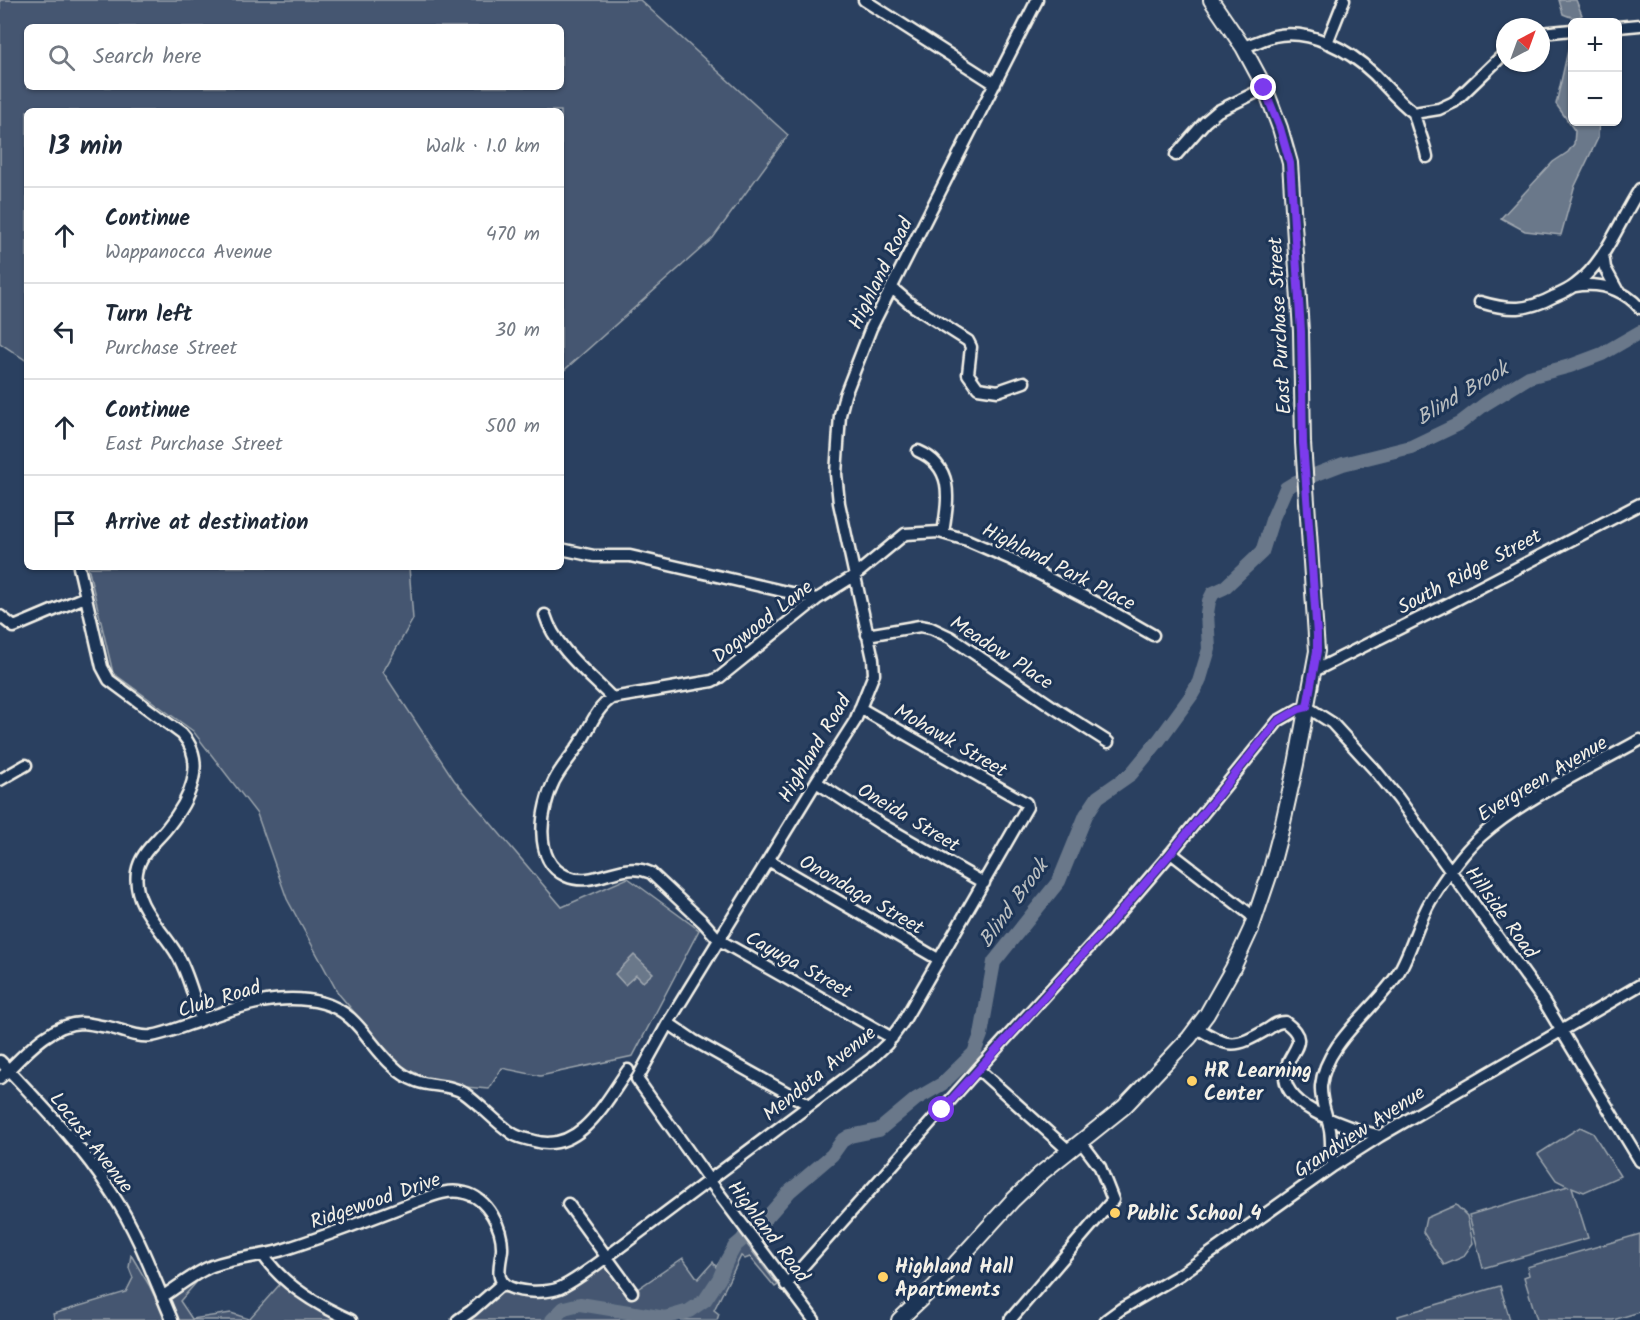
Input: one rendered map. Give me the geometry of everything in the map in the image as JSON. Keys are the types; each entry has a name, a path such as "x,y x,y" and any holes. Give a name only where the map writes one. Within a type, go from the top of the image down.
{"main road":[{"name":"East Purchase Street","path":"1211,0 1243,47 1264,88 1280,128 1290,163 1301,331 1303,443 1317,635 1317,651 1307,707"},
{"path":"899,1320 934,1287 1012,1201 1124,1107 1197,1028 1233,968 1255,918 1282,827 1307,707"}],"street":[{"path":"864,0 995,84"},
{"name":"Highland Road","path":"814,1320 737,1219 637,1079 668,1023 855,721 874,674 839,503 836,474 840,415 845,395 871,328 1037,0"},
{"path":"1326,43 1344,0"},
{"path":"1622,27 1640,25"},
{"path":"1550,32 1568,30"},
{"path":"1243,47 1274,36 1310,37 1359,61 1414,113 1427,157"},
{"path":"1414,113 1439,109 1454,102 1496,62"},
{"path":"1176,155 1205,122 1218,111 1264,88"},
{"path":"1480,302 1512,309 1525,308 1539,305 1575,286 1603,254 1624,213 1640,189"},
{"path":"1603,254 1605,268 1617,290 1640,308"},
{"path":"1575,286 1594,285 1617,290"},
{"path":"892,288 913,306 968,341 971,347 968,374 978,388 998,391 1024,382"},
{"path":"918,452 930,456 947,482 943,533"},
{"name":"South Ridge Street","path":"1314,670 1446,605 1640,504"},
{"name":"Highland Park Place","path":"854,576 905,534 943,533 967,540 1011,559 1153,635"},
{"path":"564,550 594,556 630,556 817,599"},
{"path":"80,570 102,667 109,680 182,734 194,752 194,782 189,794 180,810 140,860 136,881 143,908 165,934 186,974 201,1020"},
{"name":"Dogwood Lane","path":"612,698 711,681 720,677 817,599 854,576"},
{"path":"0,616 14,627 85,597"},
{"path":"545,615 549,628 558,640 612,698 600,708 554,782 545,805 543,821 546,855 561,873 575,878 597,878 628,868 642,869 651,873 719,940"},
{"name":"Meadow Place","path":"867,635 920,626 931,628 950,637 1108,742"},
{"path":"786,1285 1103,932 1171,853 1278,721 1307,707"},
{"name":"Hillside Road","path":"1307,707 1332,723 1375,770 1450,871 1543,1000 1640,1161"},
{"name":"Mohawk Street","path":"860,708 1024,802"},
{"name":"Evergreen Avenue","path":"1333,1166 1330,1155 1330,1131 1322,1106 1322,1085 1332,1055 1396,976 1423,916 1450,871 1465,853 1499,822 1640,740"},
{"path":"0,780 26,765"},
{"name":"Oneida Street","path":"816,782 881,824 984,883"},
{"name":"Mendota Avenue","path":"608,1256 871,1059 892,1038 1026,811 1024,802"},
{"path":"1171,853 1255,918"},
{"name":"Onondaga Street","path":"768,860 938,959"},
{"name":"Cayuga Street","path":"719,940 892,1038"},
{"name":"Grandview Avenue","path":"1106,1320 1120,1309 1183,1273 1333,1166 1380,1136 1640,985"},
{"name":"Club Road","path":"0,1078 53,1031 64,1026 81,1023 124,1031 142,1037 162,1034 238,1007 279,999 308,1000 326,1004 341,1011 356,1022 386,1059 404,1074 416,1081 462,1092 515,1136 541,1143 566,1140 581,1132 628,1070"},
{"path":"1197,1028 1215,1039 1236,1044 1243,1043 1278,1022 1285,1022 1297,1034 1299,1044 1285,1072 1287,1085 1295,1099 1352,1129 1380,1136"},
{"path":"668,1023 693,1040 809,1106"},
{"name":"Locust Avenue","path":"0,1061 68,1135 113,1194 126,1216 172,1320"},
{"path":"978,1069 1069,1151"},
{"path":"1010,1320 1113,1200 1100,1167 1081,1142"},
{"name":"Ridgewood Drive","path":"162,1298 213,1266 263,1255 328,1235 433,1196 459,1192 478,1198 495,1219 502,1241 499,1271 503,1283"},
{"path":"568,1204 632,1292"},
{"path":"263,1255 270,1265 303,1294 328,1310 351,1320"},
{"path":"458,1320 503,1283 520,1291 555,1290 568,1284 608,1256"}],"shaded area":[{"path":"0,0 640,0 788,135 713,238 564,370 564,108 24,108 24,359 0,343"},
{"path":"1559,0 1576,0 1582,15 1573,17 1563,14"},
{"path":"1568,50 1568,121 1556,104"},
{"path":"1571,126 1599,126 1598,138 1574,188 1561,235 1525,231 1501,218 1553,162 1568,152 1574,144 1575,131"},
{"path":"89,570 409,570 413,619 383,672 454,780 562,907 628,878 699,930 633,1056 540,1076 502,1068 489,1089 432,1081 403,1067 338,993 287,899 257,814 193,731 113,673"},
{"path":"634,955 653,973 643,982 636,975 625,985 615,974"},
{"path":"1580,1127 1593,1133 1620,1176 1584,1192 1572,1187 1588,1238 1483,1268 1469,1215 1568,1186 1556,1180 1538,1154"},
{"path":"1456,1205 1467,1216 1473,1243 1463,1257 1444,1265 1423,1232 1426,1218"},
{"path":"739,1234 778,1285 775,1287 750,1257 745,1259 741,1256 714,1310 719,1314 717,1320 462,1320 495,1293 544,1294 604,1263 630,1294 683,1258 698,1279 713,1262 716,1267"},
{"path":"1640,1234 1640,1312 1613,1320 1537,1320 1524,1277 1529,1275 1527,1267"},
{"path":"131,1255 166,1320 55,1320 53,1314 126,1292 133,1278 129,1268"},
{"path":"201,1277 180,1301 192,1319 231,1313 249,1319 282,1282 342,1320 178,1320 169,1301 170,1298"},
{"path":"1500,1286 1510,1320 1399,1320 1398,1316"}],"waterway":[{"name":"Blind Brook","path":"552,1320 564,1308 580,1304 665,1318 689,1311 705,1300 719,1279 735,1246 761,1224 790,1191 832,1155 842,1141 850,1136 879,1130 916,1099 942,1084 974,1053 981,1035 994,962 1059,881 1086,815 1098,797 1131,774 1191,696 1199,682 1209,649 1207,613 1209,601 1213,593 1224,588 1262,552 1272,520 1286,488 1343,464 1411,447 1459,424 1485,404 1529,377 1570,366 1602,354 1640,332"}],"place":[{"name":"HR Learning Center","path":"1192,1081"},
{"name":"Public School 4","path":"1115,1213"},
{"name":"Highland Hall Apartments","path":"883,1277"}],"route":[{"path":"942,1110 1103,932 1171,853 1278,721 1307,707 1317,651 1317,635 1303,443 1301,331 1290,163 1280,128 1264,88"}]}
